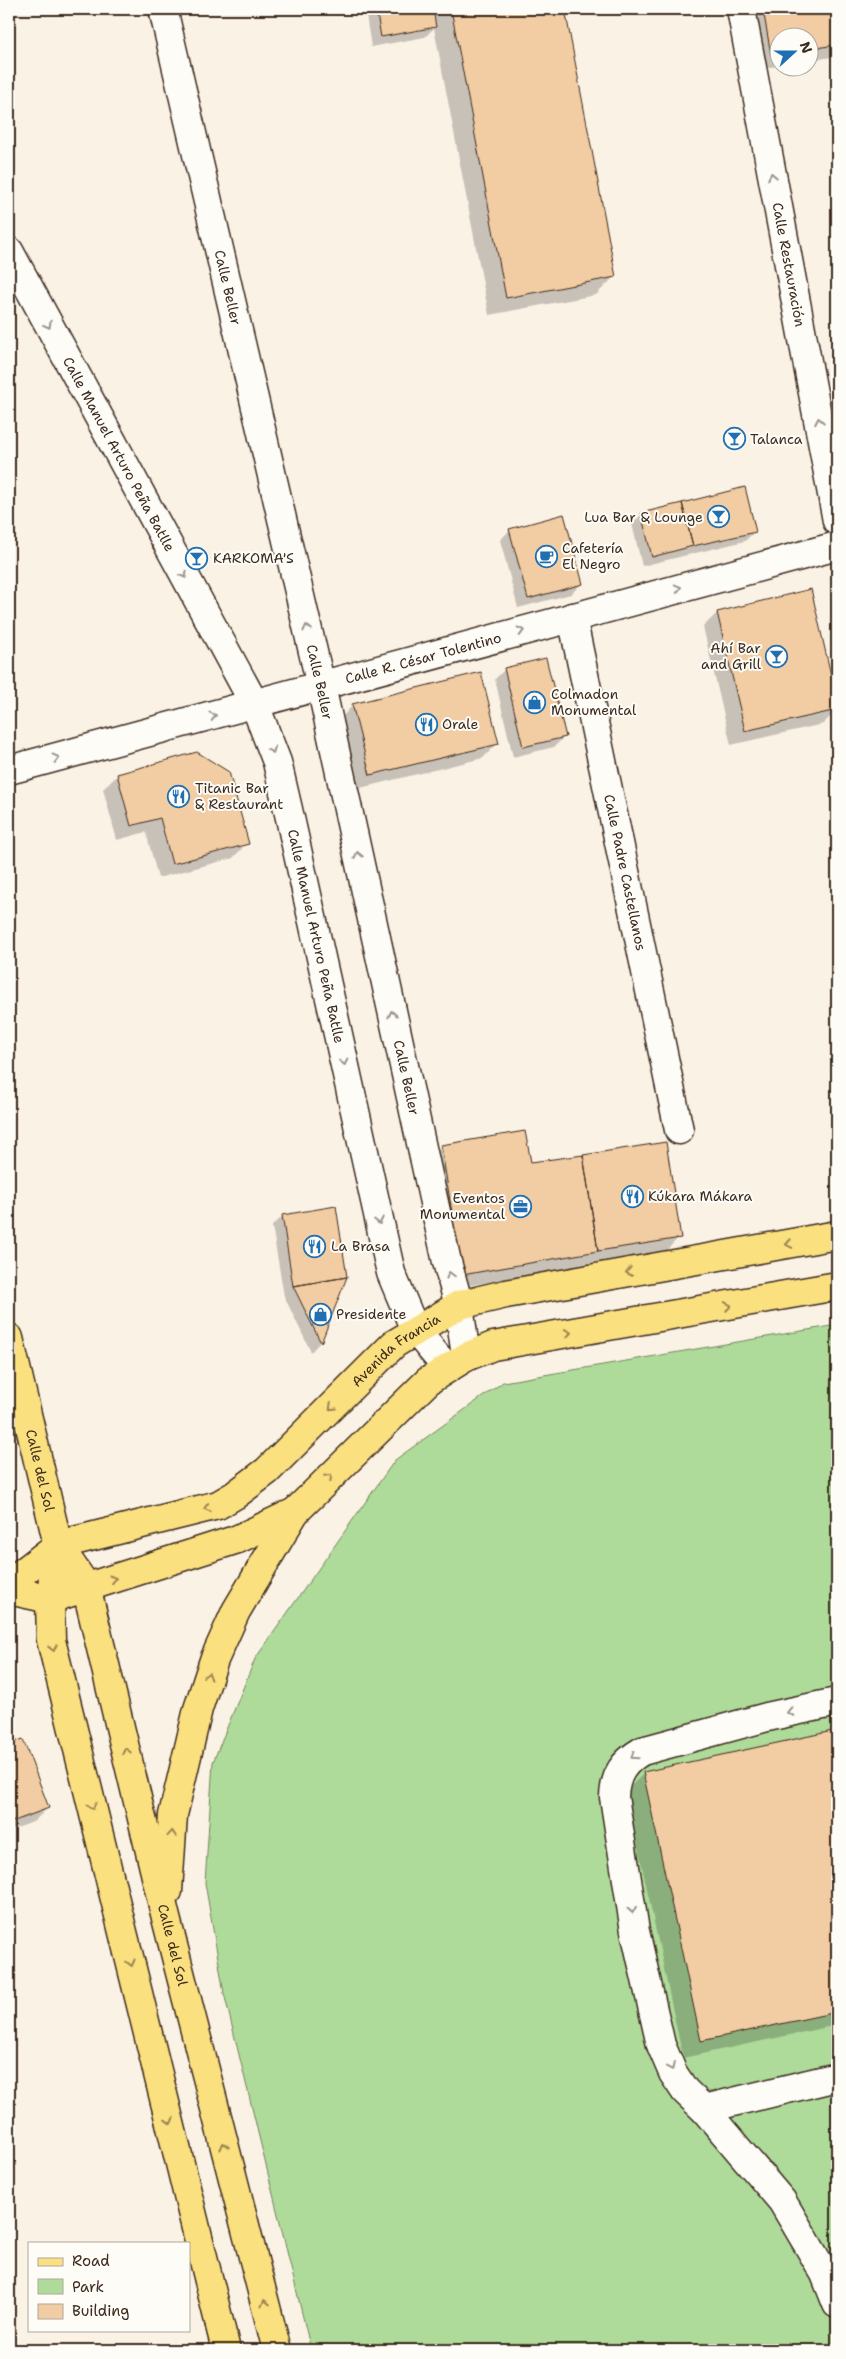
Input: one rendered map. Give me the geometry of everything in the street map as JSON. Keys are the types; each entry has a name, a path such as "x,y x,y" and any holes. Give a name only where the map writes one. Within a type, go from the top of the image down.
{"main road":[{"name":"Avenida Francia","path":"9,1583 58,1545 218,1505 235,1495 266,1471 394,1344 414,1330 459,1305 506,1294 837,1236"},
{"path":"166,1918 173,1815 198,1710 214,1660 236,1610 295,1512 416,1392 456,1362 493,1346 837,1286"},
{"name":"Calle del Sol","path":"9,1338 58,1545 86,1586 166,1918 277,2350"},
{"path":"9,1590 50,1600 86,1586 184,1558 238,1539 295,1512"},
{"name":"Calle del Sol","path":"58,1545 50,1600 51,1640 226,2350"}],"street":[{"name":"Calle Beller","path":"163,9 321,686 447,1262 459,1305 456,1362"},
{"name":"Calle Restauración","path":"741,9 837,521"},
{"name":"Calle Manuel Arturo Peña Batlle","path":"9,251 18,291 255,705 277,762 391,1273 414,1330 456,1362"},
{"name":"Calle R. César Tolentino","path":"9,770 837,546"},
{"name":"Calle Padre Castellanos","path":"572,617 679,1130"},
{"path":"837,1702 767,1717 642,1751 630,1758 620,1770 614,1783 614,1797 635,1931 661,2045 673,2073 685,2091 704,2109 782,2201 825,2274 837,2304"},
{"path":"704,2109 837,2077"}],"green space":[{"path":"837,1325 837,2350 311,2350 224,1993 205,1883 213,1762 255,1659 395,1460 503,1382"}],"building":[{"path":"376,9 433,9 436,27 381,37"},
{"path":"451,9 565,9 616,277 506,298"},
{"path":"763,9 837,9 837,45 818,48 818,28 768,28 768,38"},
{"name":"Lua Bar & Lounge","path":"745,487 756,532 693,546 682,503"},
{"path":"682,503 693,546 652,557 641,513"},
{"name":"Cafetería El Negro","path":"564,514 583,584 528,599 509,529"},
{"name":"Ahí Bar and Grill","path":"811,589 837,701 837,710 745,731 717,612"},
{"name":"Colmadon Monumental","path":"546,658 566,737 523,747 504,668"},
{"name":"Orale","path":"481,672 499,744 370,775 352,704"},
{"name":"Titanic Bar & Restaurant","path":"197,752 229,772 249,844 172,864 160,818 131,826 117,774"},
{"name":"Eventos Monumental","path":"525,1131 531,1162 583,1155 598,1251 462,1275 441,1145"},
{"name":"Kúkara Mákara","path":"666,1142 681,1238 598,1251 583,1155"},
{"name":"La Brasa","path":"336,1206 347,1277 293,1286 282,1215"},
{"name":"Presidente","path":"347,1277 321,1343 293,1286"},
{"path":"837,1730 837,2012 701,2041 643,1772"},
{"path":"23,1739 49,1808 9,1823 9,1744"}],"place":[{"name":"Talanca","path":"734,439"},
{"name":"Lua Bar & Lounge","path":"719,517"},
{"name":"Cafetería El Negro","path":"546,556"},
{"name":"KARKOMA'S","path":"197,558"},
{"name":"Ahí Bar and Grill","path":"777,656"},
{"name":"Colmadon Monumental","path":"535,702"},
{"name":"Orale","path":"426,724"},
{"name":"Titanic Bar & Restaurant","path":"179,796"},
{"name":"Kúkara Mákara","path":"632,1196"},
{"name":"Eventos Monumental","path":"521,1206"},
{"name":"La Brasa","path":"315,1246"},
{"name":"Presidente","path":"320,1314"}]}
